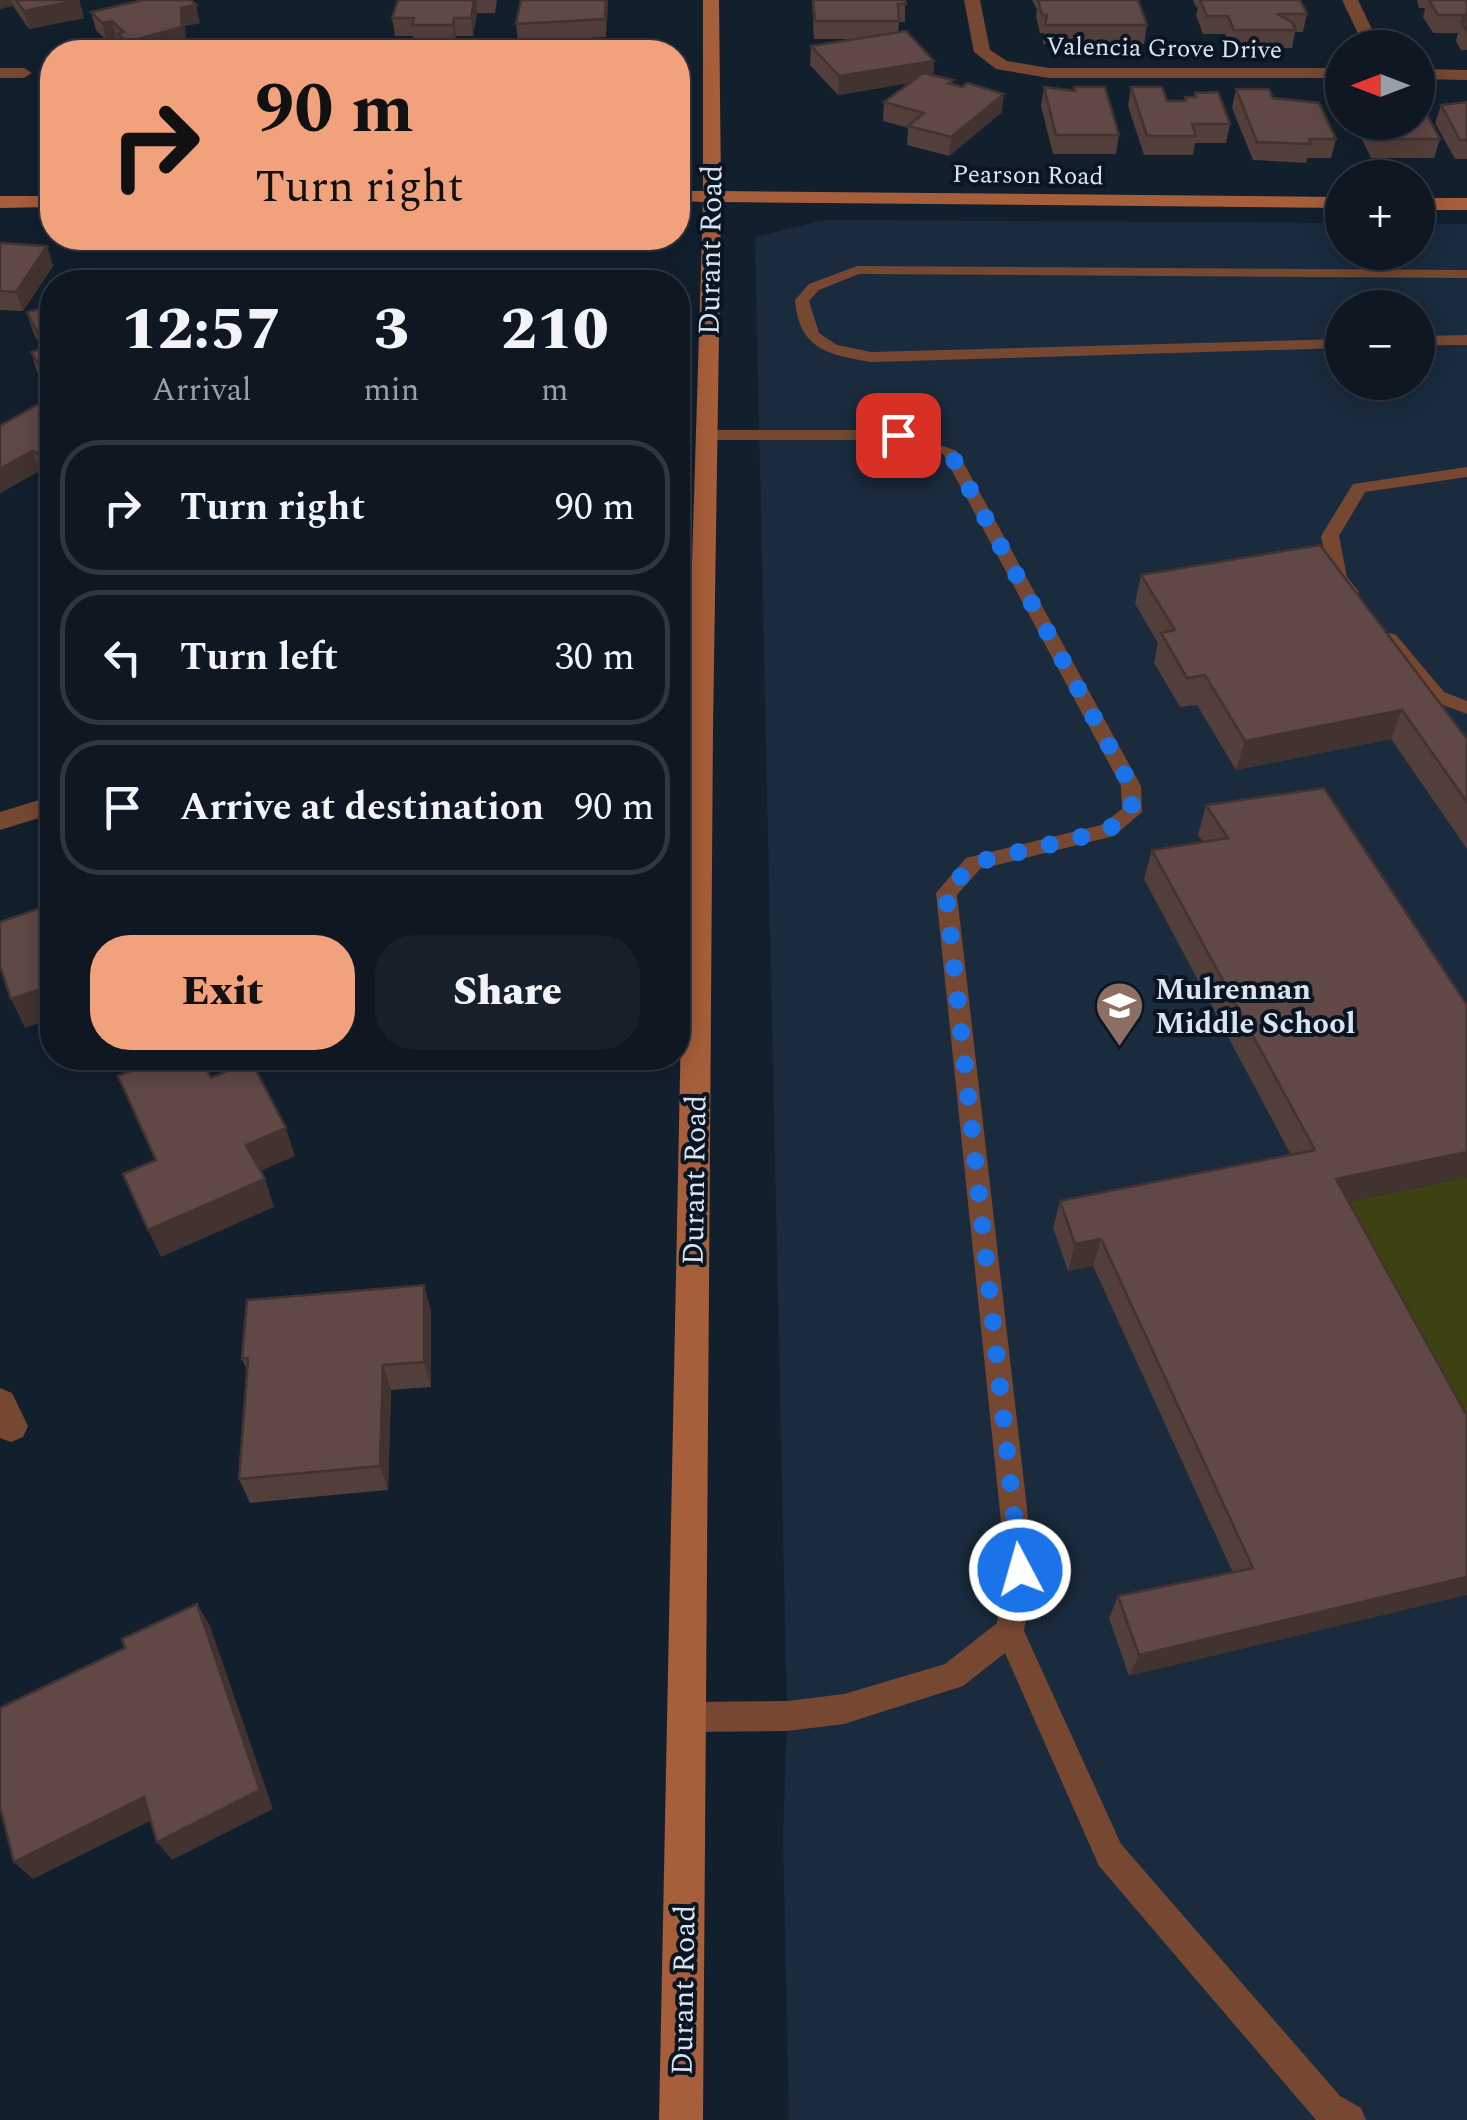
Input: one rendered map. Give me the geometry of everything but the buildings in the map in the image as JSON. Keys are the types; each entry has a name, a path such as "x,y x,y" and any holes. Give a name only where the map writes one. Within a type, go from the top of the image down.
{"street":[{"name":"Durant Road","path":"690,712 707,435 711,0"},
{"name":"Valencia Grove Drive","path":"972,0 982,52 1002,65 1049,73 1325,74"},
{"path":"1350,0 1365,30"},
{"path":"0,73 24,73"},
{"path":"1435,74 1467,74"},
{"name":"Pearson Road","path":"690,196 1325,203"},
{"path":"0,202 40,202"},
{"path":"1435,204 1467,204"},
{"path":"0,821 40,808"},
{"name":"Durant Road","path":"681,2120 687,1717 688,1070"}],"lane":[{"path":"1325,344 871,357 840,352 814,339 802,321 802,300 814,286 857,270 1467,274"},
{"path":"1435,341 1467,340"},
{"path":"707,435 898,435 949,451 1131,786 1132,812 1106,831 973,863 946,893 1020,1570 1010,1630 1110,1855 1328,2108 1349,2120"},
{"path":"1467,472 1359,488 1330,536 1338,578 1436,696 1467,708"},
{"path":"687,1717 788,1716 844,1709 953,1676 1010,1630"}],"shaded area":[{"name":"Mulrennan Middle School","path":"825,220 1325,223 1325,270 1435,270 1435,224 1467,224 1467,2120 789,2120 783,1836 787,1716 755,237"}],"green space":[{"path":"1467,1177 1467,1471 1324,1207"}],"place":[{"name":"Mulrennan Middle School","path":"1120,1048"}],"route":[{"path":"898,435 949,451 1131,786 1132,812 1106,831 973,863 946,893 1020,1570"}]}
